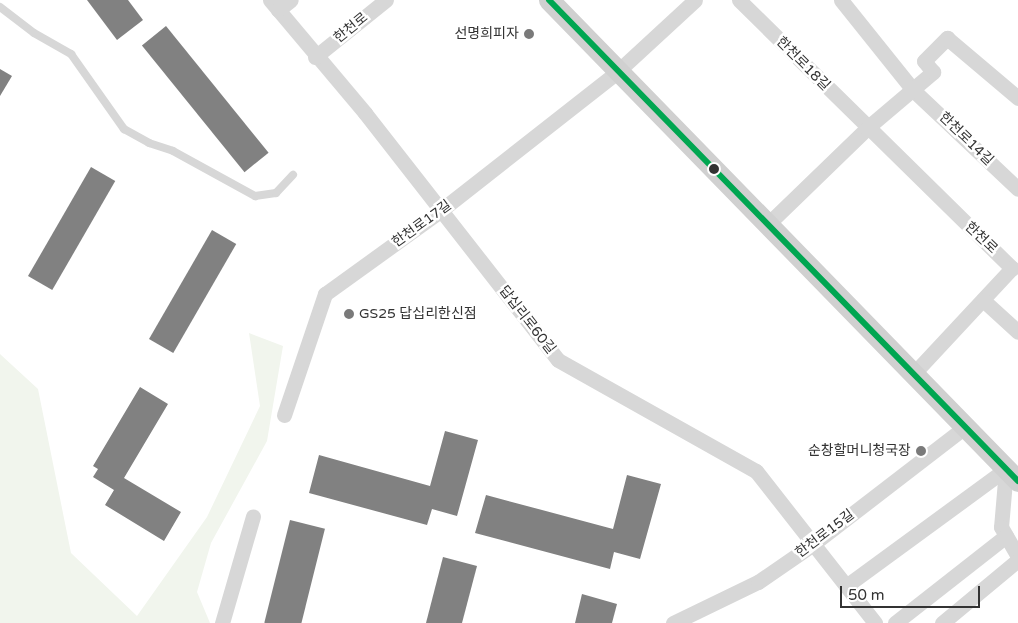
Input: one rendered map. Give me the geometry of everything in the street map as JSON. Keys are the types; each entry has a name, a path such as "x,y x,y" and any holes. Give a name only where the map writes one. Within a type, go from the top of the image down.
{"main road":[{"path":"548,0 1012,475"}],"street":[{"path":"274,5 291,0"},
{"name":"한천로","path":"315,57 386,0"},
{"path":"617,72 695,0"},
{"name":"한천로18길","path":"739,0 867,128"},
{"path":"841,0 913,90"},
{"name":"답십리로60길","path":"274,5 315,57 365,113 558,360 756,471 875,623"},
{"path":"767,225 867,128 933,72 924,61 947,38 1018,98"},
{"name":"한천로17길","path":"284,415 325,294 440,211 617,72"},
{"name":"한천로14길","path":"913,90 1018,189"},
{"name":"한천로","path":"867,128 1012,268 913,374"},
{"path":"983,300 1018,332"},
{"name":"한천로15길","path":"673,623 758,582 813,544 965,427"},
{"path":"1012,475 1001,527 1018,556"},
{"path":"846,586 1012,475"},
{"path":"222,623 253,516"},
{"path":"895,623 1006,536"},
{"path":"942,623 1018,560"}],"lane":[{"path":"0,7 34,33 71,54 124,129 210,170 256,196 276,192 293,175"}],"shaded area":[{"path":"249,333 283,346 267,441 211,543 197,592 210,623 0,623 0,354 38,389 71,553 137,616 207,517 260,406"}],"building":[{"path":"87,0 128,0 143,20 117,40"},
{"path":"166,26 269,153 244,172 142,46"},
{"path":"0,69 12,76 0,96"},
{"path":"91,167 115,181 52,290 28,276"},
{"path":"212,230 236,244 173,353 149,339"},
{"path":"140,387 168,404 124,478 181,512 164,541 105,505 114,490 93,477 98,469 93,466"},
{"path":"445,431 478,440 457,516 432,509 427,525 309,493 319,455 430,486"},
{"path":"627,475 661,484 640,559 614,552 610,569 475,533 486,495 613,529"},
{"path":"290,520 325,529 301,623 264,623"},
{"path":"443,557 477,566 462,623 426,623"},
{"path":"582,594 617,604 612,623 575,623"}],"transit line":[{"path":"549,0 1018,481"}],"place":[{"name":"선명희피자","path":"529,34"},
{"name":"GS25 답십리한신점","path":"349,314"},
{"name":"순창할머니청국장","path":"921,451"}]}
